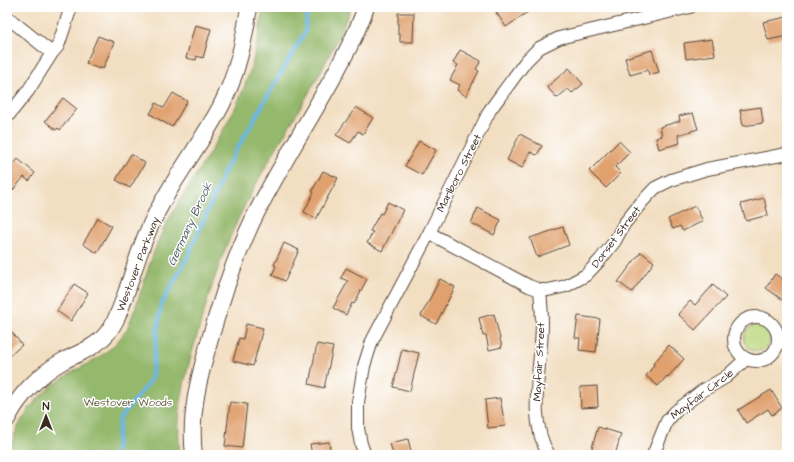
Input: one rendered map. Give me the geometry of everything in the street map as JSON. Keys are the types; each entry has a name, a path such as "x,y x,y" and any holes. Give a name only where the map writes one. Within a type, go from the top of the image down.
{"street":[{"path":"7,117 28,91 58,46 70,7"},
{"name":"Westover Parkway","path":"7,419 17,402 43,375 96,343 106,334 114,323 143,242 154,218 214,119 228,89 239,58 248,7"},
{"path":"194,455 193,429 198,382 234,265 252,222 337,70 357,30 366,7"},
{"name":"Marlboro Street","path":"365,455 358,428 358,402 364,366 372,341 429,233 490,110 526,61 539,48 559,38 690,7"},
{"path":"7,17 52,53"},
{"name":"Dorset Street","path":"540,290 548,290 566,286 586,275 610,248 624,224 656,188 671,180 708,169 787,154"},
{"path":"429,233 529,286 540,290"},
{"name":"Mayfair Street","path":"540,290 542,324 536,400 540,433 545,449 549,455"},
{"name":"Mayfair Circle","path":"653,455 666,421 676,411 702,391 726,377 746,359"}],"green space":[{"name":"Westover Woods","path":"263,7 351,7 329,57 248,199 225,249 207,301 185,380 179,425 180,455 10,455 12,443 21,422 27,411 43,393 71,373 105,353 120,339 127,329 155,250 166,224 217,141 239,100 253,61"},
{"path":"757,325 766,329 770,338 766,347 757,351 748,347 744,338 748,329"}],"building":[{"path":"503,7 535,7 506,27 496,12"},
{"path":"398,13 414,13 413,42 400,42 400,34 398,34"},
{"path":"787,17 787,36 768,40 763,22"},
{"path":"195,25 211,29 203,58 197,56 196,60 186,58"},
{"path":"98,36 114,42 103,69 100,67 99,69 86,63"},
{"path":"712,39 715,55 686,59 684,43"},
{"path":"460,50 481,61 476,69 479,71 466,96 457,90 460,85 450,80 458,65 453,63"},
{"path":"652,50 659,72 649,75 648,70 630,75 625,58"},
{"path":"569,68 583,84 572,93 568,89 557,98 547,87"},
{"path":"173,93 187,101 172,127 150,114 156,103 164,108"},
{"path":"63,98 77,109 60,130 58,128 56,130 45,121"},
{"path":"356,107 373,118 363,134 358,131 350,143 336,135"},
{"path":"761,107 763,123 743,126 740,110"},
{"path":"693,113 698,129 678,135 680,143 659,149 656,138 662,136 660,127 680,121 679,116"},
{"path":"520,134 542,146 537,155 530,152 522,168 507,160"},
{"path":"419,141 436,150 422,175 405,166"},
{"path":"619,141 630,152 615,167 621,173 606,188 589,171"},
{"path":"131,154 145,163 130,188 116,180"},
{"path":"18,159 35,173 29,181 24,177 13,190 7,185 7,172"},
{"path":"323,171 338,178 316,219 304,212 314,192 312,191"},
{"path":"764,198 768,215 746,221 741,204"},
{"path":"388,202 403,210 382,251 367,243 373,232 370,231 380,213 382,214"},
{"path":"695,206 703,221 683,231 680,226 673,229 668,219"},
{"path":"478,208 501,220 494,235 471,223"},
{"path":"98,218 112,226 97,253 83,244"},
{"path":"563,227 569,245 537,257 530,238"},
{"path":"284,243 299,250 285,281 272,275 276,266 274,265"},
{"path":"641,252 654,262 632,292 618,282"},
{"path":"346,268 367,279 354,304 352,303 346,315 333,308 348,281 341,278"},
{"path":"775,274 787,282 787,303 766,288"},
{"path":"440,279 455,287 436,324 421,316"},
{"path":"74,284 88,293 71,321 57,311"},
{"path":"713,285 726,297 695,330 678,314 690,301 695,305"},
{"path":"494,314 502,347 489,350 486,335 483,336 479,318"},
{"path":"578,316 600,319 596,352 579,350 580,338 575,338"},
{"path":"246,324 263,328 253,366 233,361 239,338 243,339"},
{"path":"7,326 22,345 7,358"},
{"path":"317,344 333,347 324,388 309,384"},
{"path":"669,345 684,359 658,386 646,376 654,365 653,364"},
{"path":"402,349 419,353 410,391 393,387"},
{"path":"597,386 598,407 581,408 580,387"},
{"path":"771,390 782,408 772,415 768,409 746,423 738,410"},
{"path":"500,398 505,426 488,428 485,400"},
{"path":"230,402 247,404 242,448 225,446"},
{"path":"598,427 621,434 615,455 603,451 602,454 591,451"},
{"path":"408,439 412,455 393,455 390,443"},
{"path":"329,442 331,455 312,455 310,444"}],"waterway":[{"name":"Germany Brook","path":"115,455 120,418 151,380 161,305 188,256 227,166 305,32 308,7"}]}
